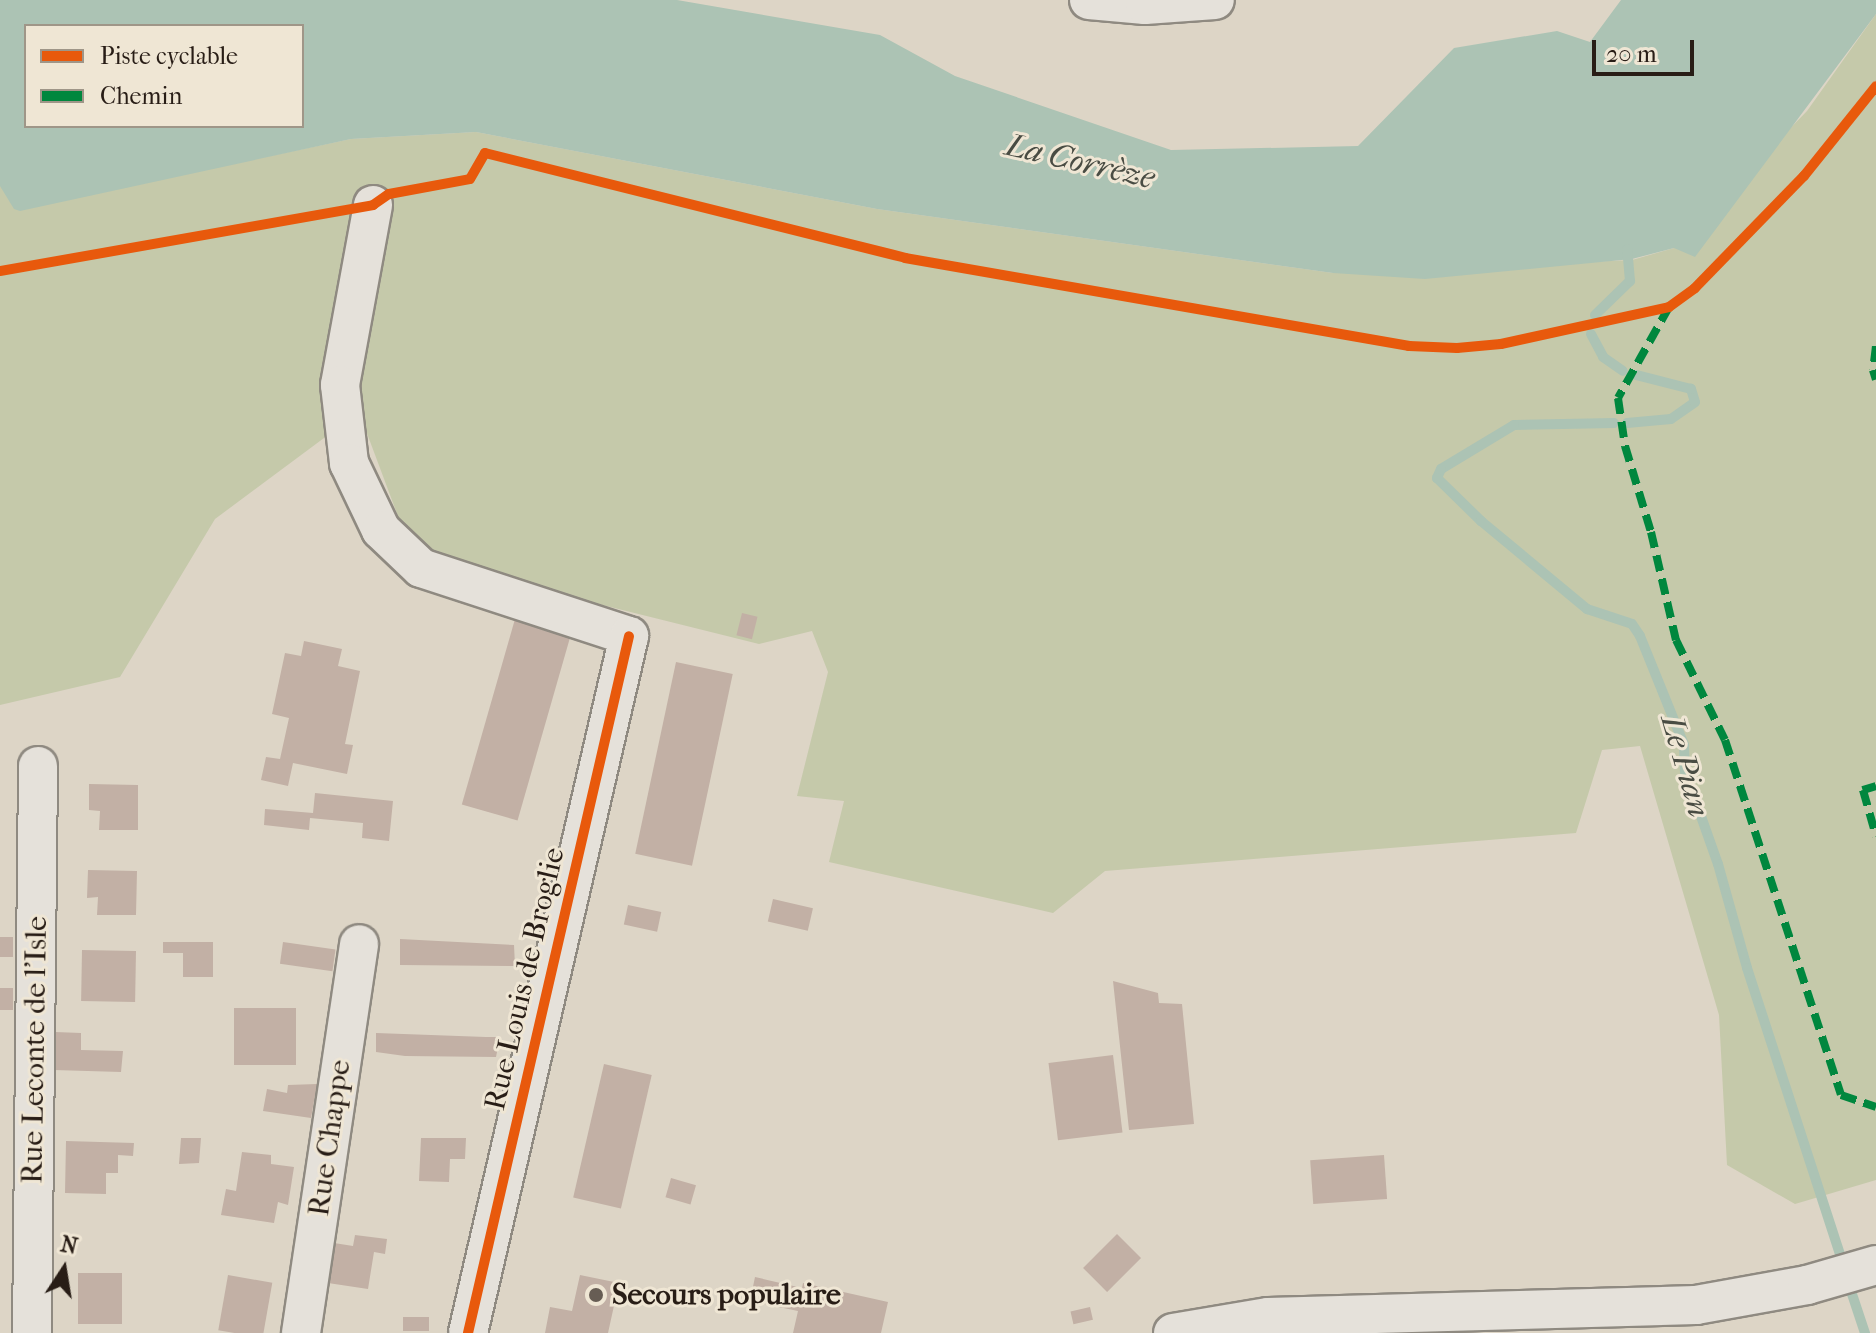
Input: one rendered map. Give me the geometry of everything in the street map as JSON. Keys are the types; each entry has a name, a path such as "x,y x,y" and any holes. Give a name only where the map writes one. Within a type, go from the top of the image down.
{"street":[{"path":"1089,0 1145,5 1215,0"},
{"name":"Rue Louis de Broglie","path":"373,205 340,385 349,463 381,530 421,568 629,636 468,1333"},
{"name":"Rue Leconte de l'Isle","path":"32,1333 38,766"},
{"name":"Rue Chappe","path":"301,1333 359,944"},
{"path":"1173,1333 1268,1317 1546,1322 1696,1305 1847,1274"}],"shaded area":[{"path":"1876,14 1876,1180 1795,1204 1727,1165 1719,1015 1640,746 1602,750 1576,833 1105,871 1053,913 829,862 844,801 797,796 828,672 812,631 759,644 438,564 408,543 359,412 215,519 120,677 0,705 0,185 207,169 351,139 476,132 877,209 1333,273 1632,260 1674,248 1807,111"}],"water":[{"name":"La Corrèze","path":"0,0 677,0 880,35 955,76 1171,150 1358,146 1454,48 1557,31 1590,42 1621,0 1876,0 1876,14 1695,257 1674,248 1632,259 1425,279 1333,273 877,209 476,132 351,139 20,211 14,209 0,186"}],"building":[{"path":"742,613 758,617 752,639 736,635"},
{"path":"515,619 571,635 518,821 462,805"},
{"path":"304,641 342,649 338,666 360,671 345,744 353,745 347,774 293,763 288,786 261,780 266,757 280,759 289,718 272,714 285,653 301,656"},
{"path":"676,662 733,674 692,866 635,854"},
{"path":"89,784 138,785 138,830 99,830 100,811 89,810"},
{"path":"315,793 393,801 389,841 362,838 363,823 310,818 309,830 264,825 265,809 313,813"},
{"path":"88,870 137,871 136,915 97,915 98,897 87,898"},
{"path":"773,899 813,908 808,931 768,921"},
{"path":"628,905 661,912 657,932 624,925"},
{"path":"0,937 13,937 13,957 0,957"},
{"path":"400,939 514,945 515,966 400,965"},
{"path":"163,942 213,942 213,977 183,977 183,953 163,953"},
{"path":"283,942 335,949 332,971 280,964"},
{"path":"82,950 136,951 135,1002 81,1001"},
{"path":"1113,981 1158,993 1159,1003 1182,1004 1194,1124 1129,1130"},
{"path":"0,988 13,988 13,1010 0,1010"},
{"path":"234,1008 296,1008 296,1065 234,1065"},
{"path":"55,1032 81,1033 81,1050 123,1051 121,1072 54,1070"},
{"path":"376,1033 500,1037 496,1057 405,1056 376,1052"},
{"path":"1113,1055 1123,1132 1058,1140 1048,1063"},
{"path":"604,1064 652,1075 621,1209 573,1197"},
{"path":"317,1084 311,1118 263,1111 267,1089 287,1093 288,1085"},
{"path":"181,1138 201,1138 199,1163 179,1164"},
{"path":"421,1138 466,1138 465,1159 450,1159 449,1182 419,1181"},
{"path":"66,1141 134,1143 133,1156 118,1155 118,1173 106,1173 106,1194 65,1193"},
{"path":"242,1152 271,1155 271,1164 294,1167 288,1205 278,1202 274,1223 221,1215 226,1189 236,1191"},
{"path":"1384,1155 1387,1199 1313,1204 1310,1160"},
{"path":"671,1178 696,1185 690,1204 665,1197"},
{"path":"1117,1234 1141,1258 1107,1292 1083,1268"},
{"path":"355,1235 387,1239 385,1254 374,1252 368,1289 328,1283 334,1243 353,1246"},
{"path":"78,1273 122,1273 122,1324 78,1324"},
{"path":"228,1275 272,1283 263,1333 218,1330"},
{"name":"Secours populaire","path":"580,1275 619,1283 608,1333 545,1333 550,1307 572,1311"},
{"path":"755,1277 802,1288 803,1283 888,1302 881,1333 793,1333 798,1311 750,1301"},
{"path":"1090,1307 1093,1320 1073,1324 1071,1311"},
{"path":"403,1317 429,1317 429,1331 403,1331"}],"waterway":[{"name":"Le Pian","path":"1595,315 1630,281 1627,249"},
{"name":"Le Pian","path":"1591,334 1603,357 1623,371"},
{"name":"Le Pian","path":"1627,423 1671,419 1695,402 1691,389 1636,375"},
{"name":"Le Pian","path":"1614,423 1514,425 1441,469 1437,478 1481,521 1587,609 1632,624 1640,636 1684,745 1685,771 1718,864 1747,968 1844,1266"},
{"name":"Le Pian","path":"1848,1282 1865,1333"}],"marked path":[{"path":"1669,307 1618,398 1625,446 1651,532 1676,640 1725,740 1841,1095 1876,1107"},
{"path":"1876,346 1873,370 1876,380"},
{"path":"1876,786 1863,790 1876,836"}],"cycle path":[{"path":"0,271 373,205 389,194 470,179 485,153 905,258 1409,346 1457,348 1501,344 1669,307 1695,288 1804,176 1876,86"},
{"path":"468,1333 629,636"}],"place":[{"name":"Secours populaire","path":"596,1295"}]}
